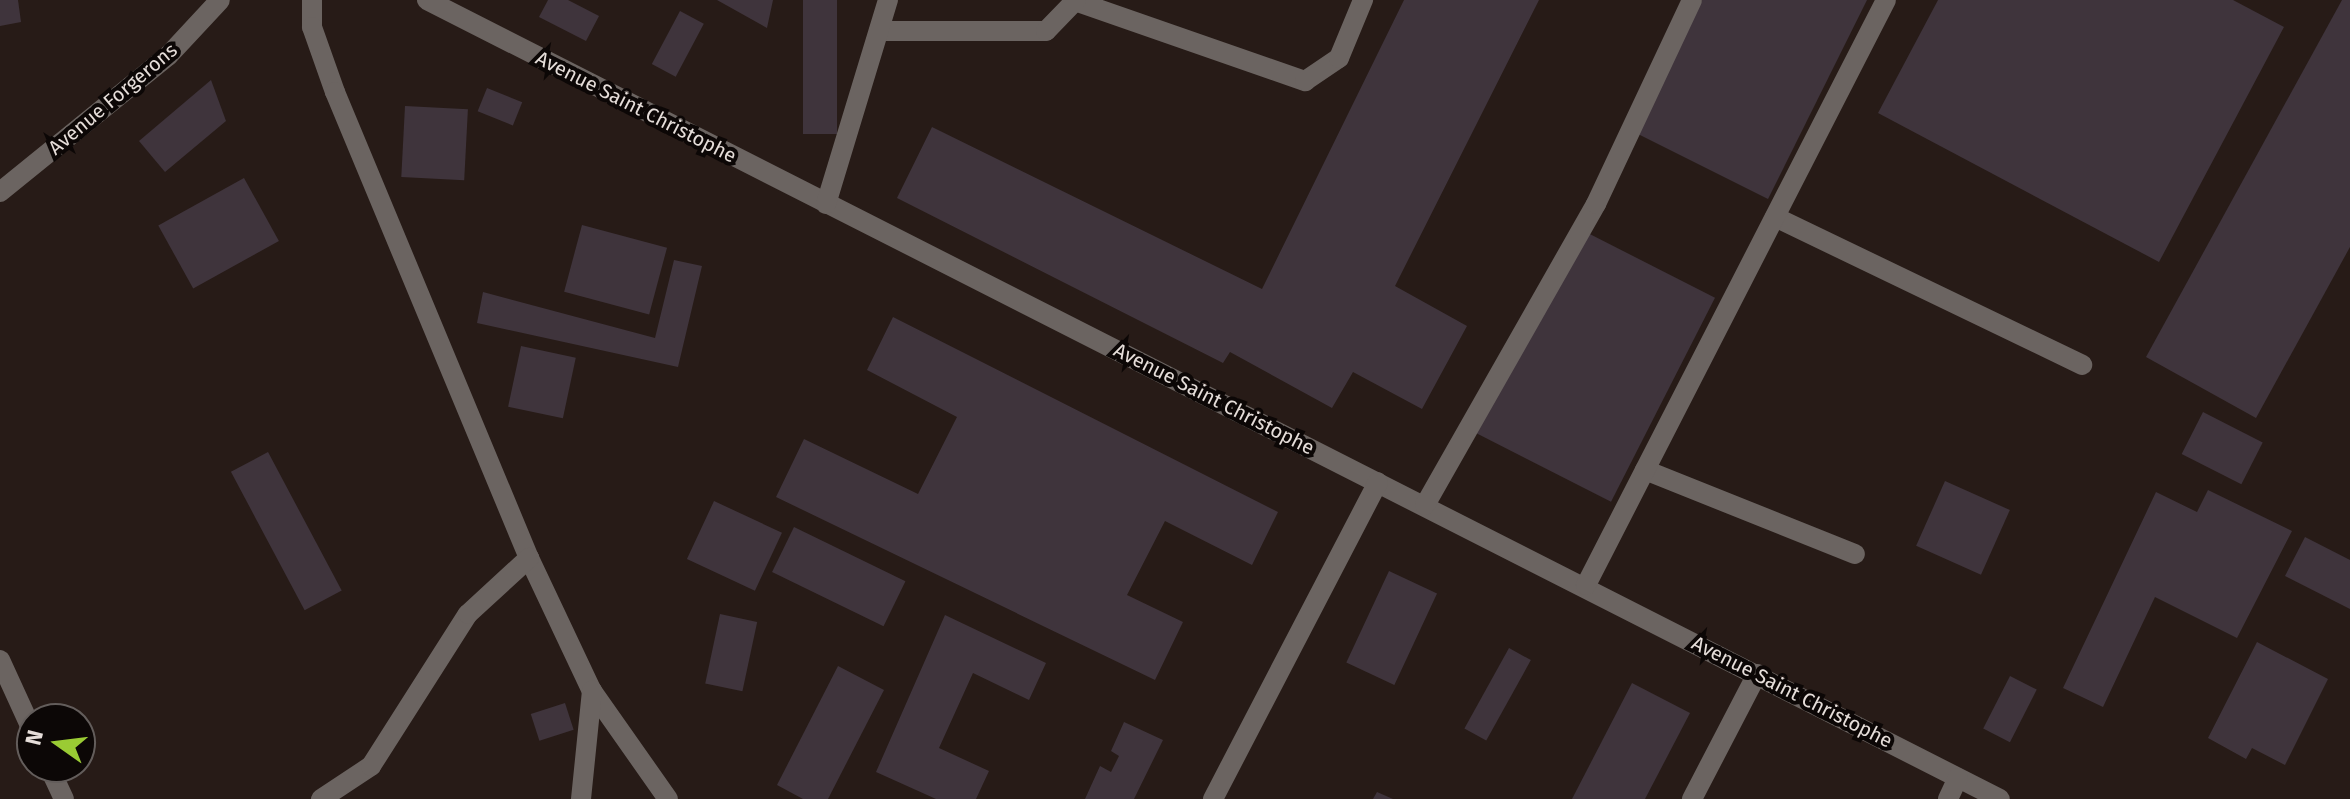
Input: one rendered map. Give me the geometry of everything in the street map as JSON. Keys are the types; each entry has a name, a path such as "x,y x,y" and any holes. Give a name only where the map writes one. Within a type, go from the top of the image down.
{"street":[{"name":"Avenue Forgerons","path":"0,192 168,56 220,0"},
{"path":"312,0 312,27 326,70 529,558 592,691 668,799"},
{"name":"Avenue Saint Christophe","path":"427,0 1586,585 2000,799"},
{"path":"826,204 888,0"},
{"path":"879,31 1046,31 1076,0 1305,81 1339,58 1363,0"},
{"path":"1425,505 1596,204 1692,0"},
{"path":"1586,585 1886,0"},
{"path":"1775,217 2082,365"},
{"path":"1645,470 1855,554"},
{"path":"1213,799 1378,482"},
{"path":"321,799 371,766 468,614 529,558"},
{"path":"0,660 20,703"},
{"path":"1692,799 1757,674"},
{"path":"581,799 592,691"},
{"path":"1948,799 1958,778"}],"building":[{"path":"0,0 18,0 21,22 0,26"},
{"path":"548,0 568,0 599,16 586,41 539,17"},
{"path":"717,0 773,0 767,28"},
{"path":"803,0 837,0 837,134 803,134"},
{"path":"1404,0 1539,0 1395,286 1467,326 1422,409 1353,372 1332,408 1230,352 1223,363 897,198 932,127 1262,289"},
{"path":"1702,0 1867,0 1768,199 1636,133"},
{"path":"1938,0 2233,0 2284,27 2159,262 1878,113"},
{"path":"2342,0 2350,0 2350,247 2256,418 2146,357"},
{"path":"680,11 704,24 676,77 652,64"},
{"path":"211,80 226,121 165,172 139,141"},
{"path":"487,88 522,102 513,125 478,111"},
{"path":"405,106 468,109 464,180 401,177"},
{"path":"244,178 279,241 193,288 158,226"},
{"path":"582,225 667,248 649,314 564,292"},
{"path":"1576,227 1715,298 1611,502 1472,431"},
{"path":"674,260 702,266 678,367 477,323 483,292 655,338"},
{"path":"893,317 1278,512 1252,565 1165,521 1127,595 1183,622 1155,680 776,497 804,439 918,494 957,417 867,370"},
{"path":"521,346 576,358 563,418 508,407"},
{"path":"2203,412 2263,442 2241,484 2182,454"},
{"path":"268,452 342,591 305,610 231,472"},
{"path":"1945,481 2010,510 1981,575 1916,546"},
{"path":"2208,490 2292,531 2237,638 2155,597 2103,707 2063,688 2156,492 2197,512"},
{"path":"714,501 782,533 755,591 687,559"},
{"path":"794,527 905,581 884,626 772,572"},
{"path":"2305,537 2350,560 2350,609 2285,576"},
{"path":"1389,571 1437,593 1394,685 1346,663"},
{"path":"720,614 757,622 742,691 705,683"},
{"path":"945,615 1046,663 1029,700 973,673 939,748 989,771 976,799 936,799 876,772"},
{"path":"2257,642 2328,679 2285,765 2252,748 2246,759 2208,738"},
{"path":"1509,648 1531,660 1486,741 1464,728"},
{"path":"838,666 884,690 828,799 803,799 777,785"},
{"path":"2010,676 2037,690 2010,742 1983,729"},
{"path":"1632,683 1690,713 1645,799 1572,799"},
{"path":"565,703 574,730 539,741 531,714"},
{"path":"1124,722 1163,740 1134,799 1085,799 1100,766 1111,772 1119,756 1111,751"},
{"path":"1377,792 1393,799 1373,799"}]}
